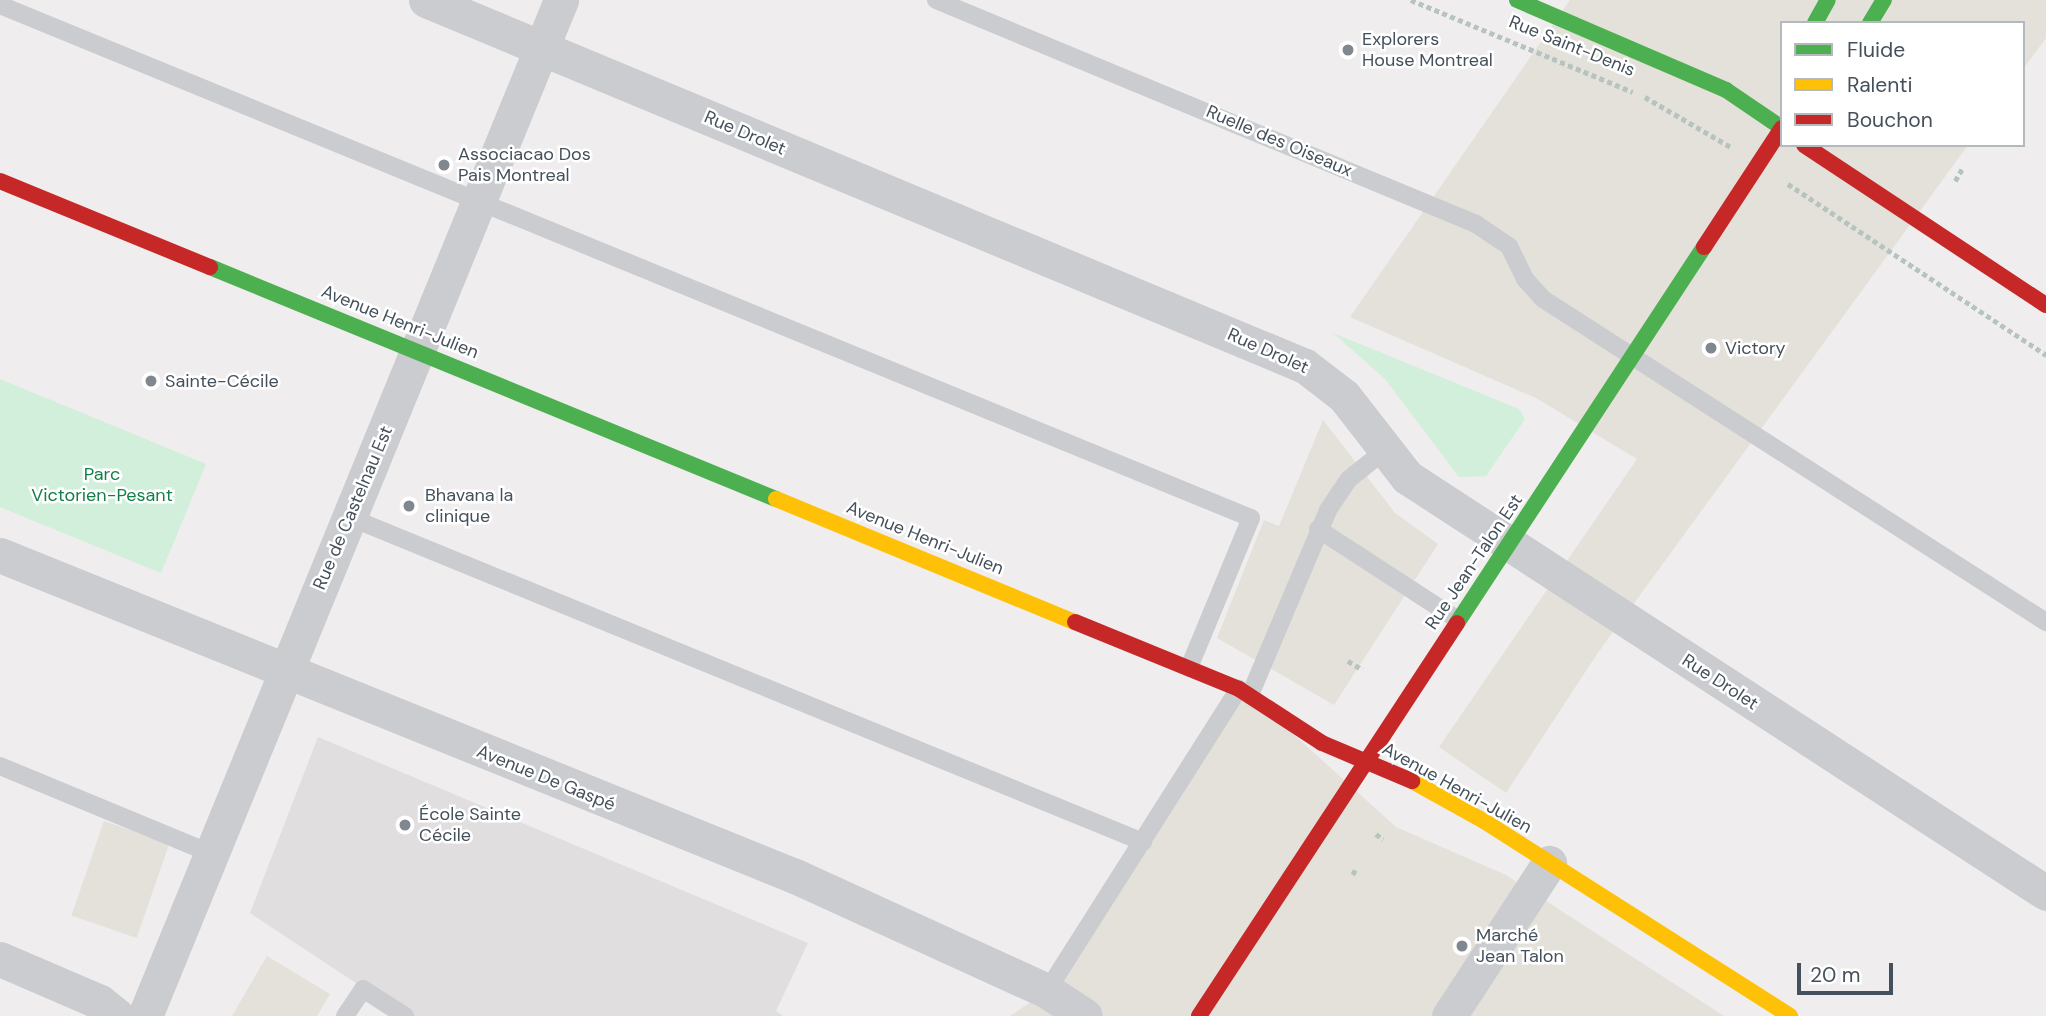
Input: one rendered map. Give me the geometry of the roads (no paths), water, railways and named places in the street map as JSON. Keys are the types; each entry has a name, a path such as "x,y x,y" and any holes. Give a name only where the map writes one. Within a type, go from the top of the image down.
{"street":[{"name":"Rue Drolet","path":"426,0 1297,362 1344,396 1384,451 1407,477 2046,893"},
{"name":"Rue de Castelnau Est","path":"145,1016 419,352 476,201 561,0"},
{"name":"Rue Saint-Denis","path":"1517,0 1726,90 1780,126"},
{"path":"1816,21 1828,0"},
{"path":"1871,21 1884,0"},
{"name":"Rue Jean-Talon Est","path":"1199,1016 1780,130"},
{"path":"1807,147 2046,305"},
{"name":"Avenue Henri-Julien","path":"0,181 1244,692 1322,743 1366,760 1441,797 1790,1016"},
{"name":"Avenue De Gaspé","path":"0,555 285,674 795,876 1047,991 1085,1016"},
{"path":"1450,1016 1549,863"},
{"path":"0,959 100,1002 117,1016"}],"lane":[{"name":"Ruelle des Oiseaux","path":"936,0 1476,224 1509,246 1537,294 2046,622"},
{"path":"0,5 1251,517 1189,668"},
{"path":"1047,991 1244,692 1318,529 1349,479 1384,451"},
{"path":"349,517 1143,842"},
{"path":"1318,529 1458,620"},
{"path":"0,766 210,853"},
{"path":"345,1016 363,989 405,1016"}],"place":[{"name":"Explorers House Montreal","path":"1348,50"},
{"name":"Associacao Dos Pais Montreal","path":"444,165"},
{"name":"Victory","path":"1711,348"},
{"name":"Sainte-Cécile","path":"151,381"},
{"name":"Bhavana la clinique","path":"409,506"},
{"name":"École Sainte Cécile","path":"405,825"},
{"name":"Marché Jean Talon","path":"1462,946"}],"park label":[{"name":"Parc Victorien-Pesant","path":"102,485"}]}
